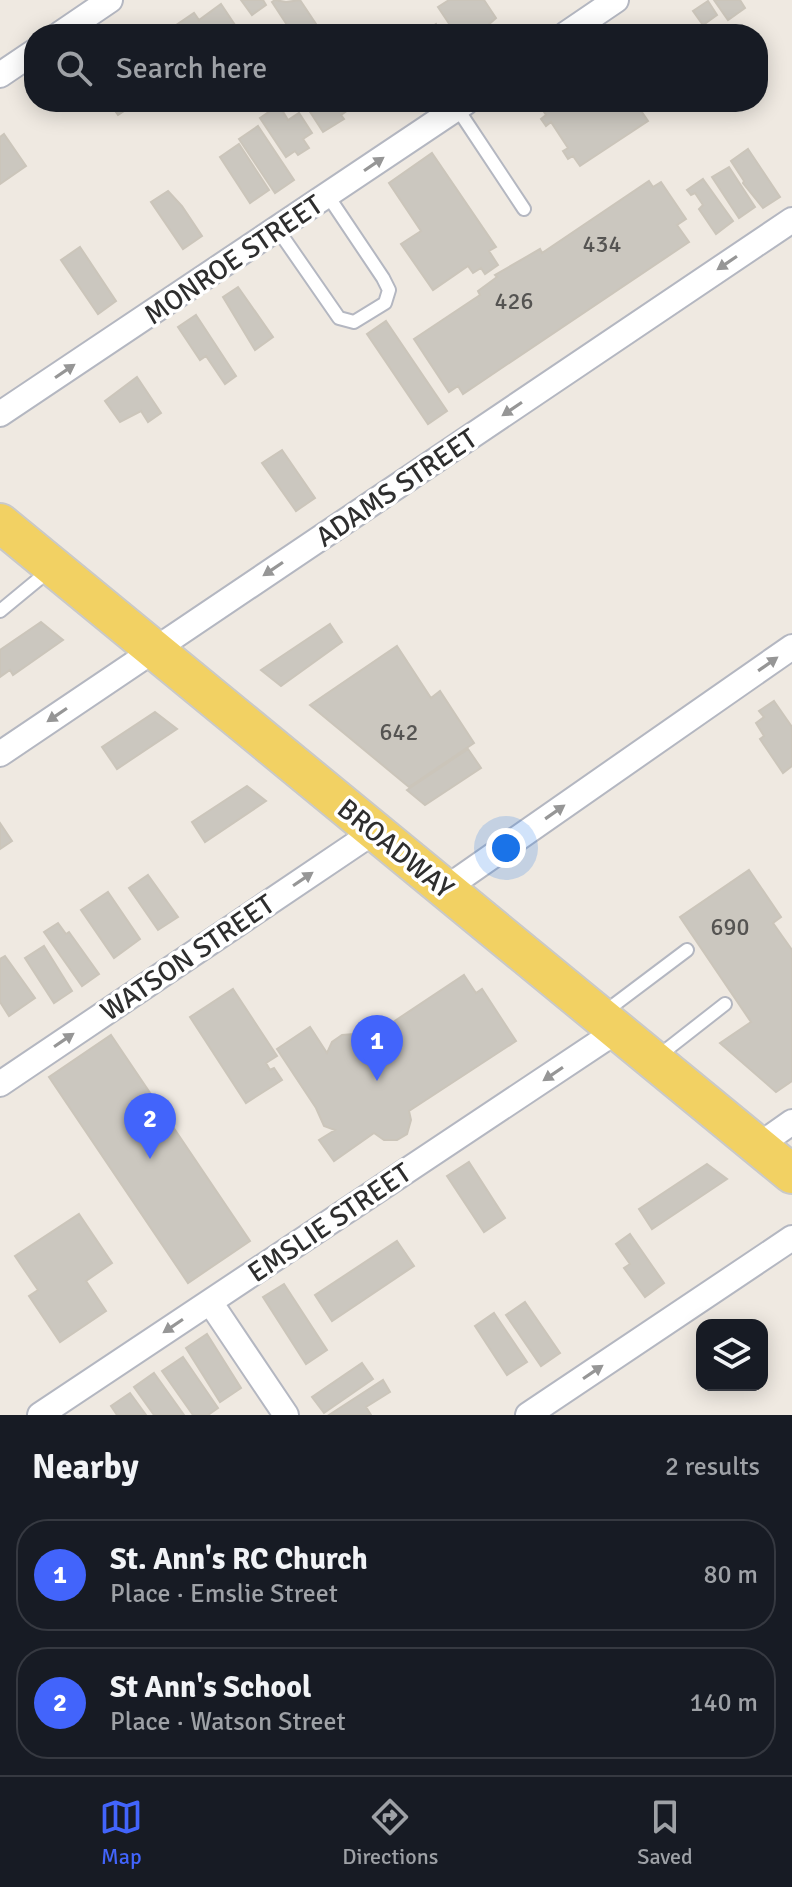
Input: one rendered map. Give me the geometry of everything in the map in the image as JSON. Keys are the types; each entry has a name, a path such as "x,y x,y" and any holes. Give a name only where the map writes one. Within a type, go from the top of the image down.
{"main road":[{"name":"BROADWAY","path":"0,523 792,1174"}],"street":[{"path":"75,24 110,0"},
{"path":"581,24 616,0"},
{"path":"0,75 24,59"},
{"name":"MONROE STREET","path":"0,414 452,112"},
{"name":"ADAMS STREET","path":"0,754 792,220"},
{"path":"445,889 792,647"},
{"name":"WATSON STREET","path":"0,1084 375,831"},
{"name":"EMSLIE STREET","path":"40,1415 210,1302 609,1023"},
{"path":"758,1146 792,1122"},
{"path":"528,1415 792,1238"},
{"path":"210,1302 286,1415"}],"lane":[{"path":"466,112 524,209"},
{"path":"278,230 339,318 354,322 385,303 389,290 383,278 328,196"},
{"path":"0,611 54,567"},
{"path":"609,1023 687,950"},
{"path":"653,1060 725,1004"}],"building":[{"path":"241,0 263,0 266,5 252,15"},
{"path":"300,0 316,24 286,24 272,2"},
{"path":"449,0 484,0 496,18 489,24 449,24 438,7"},
{"path":"714,0 740,0 745,8 728,20"},
{"path":"708,1 717,15 702,24 693,11"},
{"path":"221,4 234,24 178,24 194,13 199,20"},
{"path":"269,112 283,112 288,120 299,113 312,133 303,139 309,148 298,155 295,151 286,157 260,118"},
{"path":"310,112 345,112 341,115 344,119 323,132"},
{"path":"544,112 642,112 648,121 580,166 573,156 568,159 563,151 568,148 551,122 546,126 541,119 546,115"},
{"path":"258,126 294,180 275,193 239,139"},
{"path":"4,134 26,166 0,184 0,137"},
{"path":"239,144 269,190 250,203 220,157"},
{"path":"748,149 780,197 763,208 743,183 731,161"},
{"path":"432,153 496,247 489,251 498,265 485,274 481,268 473,273 468,266 433,290 401,244 421,231 389,183"},
{"path":"729,167 755,207 739,218 712,177"},
{"path":"703,179 733,221 716,234 699,209 703,205 695,193 691,195 687,190"},
{"path":"649,181 653,187 661,182 686,219 677,225 689,242 463,394 458,386 449,392 414,339 480,295 478,291 497,277 495,275 540,249 542,253"},
{"path":"168,191 202,236 183,249 151,202"},
{"path":"80,247 116,301 98,314 61,260"},
{"path":"238,287 273,337 255,350 223,297"},
{"path":"196,315 236,376 225,384 206,356 200,360 178,327"},
{"path":"386,321 447,411 428,424 367,334"},
{"path":"137,377 161,413 148,422 141,411 120,422 105,401"},
{"path":"282,450 315,498 296,511 262,463"},
{"path":"41,622 63,640 13,675 10,670 0,677 0,650"},
{"path":"330,624 342,642 281,686 261,670"},
{"path":"397,646 431,698 440,691 474,743 409,787 310,705"},
{"path":"774,701 792,727 792,766 783,773 760,739 764,736 756,723 764,717 759,711"},
{"path":"155,712 177,729 117,769 102,747"},
{"path":"468,749 481,768 425,805 407,790"},
{"path":"247,786 266,801 205,842 192,822"},
{"path":"0,823 12,841 0,849"},
{"path":"749,870 781,917 773,923 792,950 792,1081 776,1092 720,1043 751,1022 680,917"},
{"path":"148,875 178,917 158,930 129,888"},
{"path":"108,892 140,939 114,958 81,910"},
{"path":"58,923 66,934 69,932 99,974 82,986 44,932"},
{"path":"44,946 72,991 54,1003 25,958"},
{"path":"5,956 35,998 9,1016 0,1002 0,959"},
{"path":"464,975 476,993 482,989 516,1041 409,1111 411,1120 407,1134 397,1140 384,1140 374,1133 334,1161 319,1140 335,1130 324,1126 316,1108 277,1049 310,1027 327,1053 332,1042 342,1035 354,1034 363,1042"},
{"path":"233,989 277,1056 266,1063 282,1080 246,1103 190,1017"},
{"path":"111,1035 250,1241 188,1283 49,1077"},
{"path":"469,1162 505,1218 484,1232 447,1176"},
{"path":"707,1164 727,1179 652,1229 639,1209"},
{"path":"79,1214 112,1263 86,1281 106,1311 60,1342 29,1296 38,1290 15,1256"},
{"path":"630,1234 664,1283 645,1297 624,1268 630,1264 616,1244"},
{"path":"397,1241 414,1266 332,1321 315,1295"},
{"path":"284,1284 327,1350 306,1364 263,1297"},
{"path":"525,1302 560,1353 541,1366 506,1315"},
{"path":"494,1313 527,1362 507,1375 475,1326"},
{"path":"207,1334 241,1388 220,1402 186,1348"},
{"path":"183,1357 218,1408 208,1415 193,1415 162,1371"},
{"path":"362,1363 373,1379 324,1413 312,1397"},
{"path":"154,1373 184,1415 154,1415 134,1387"},
{"path":"383,1380 390,1392 366,1407 371,1415 329,1415"},
{"path":"130,1393 146,1415 117,1415 111,1406"}],"place":[{"name":"St. Ann's RC Church","path":"377,1081"},
{"name":"St Ann's School","path":"150,1159"}]}
